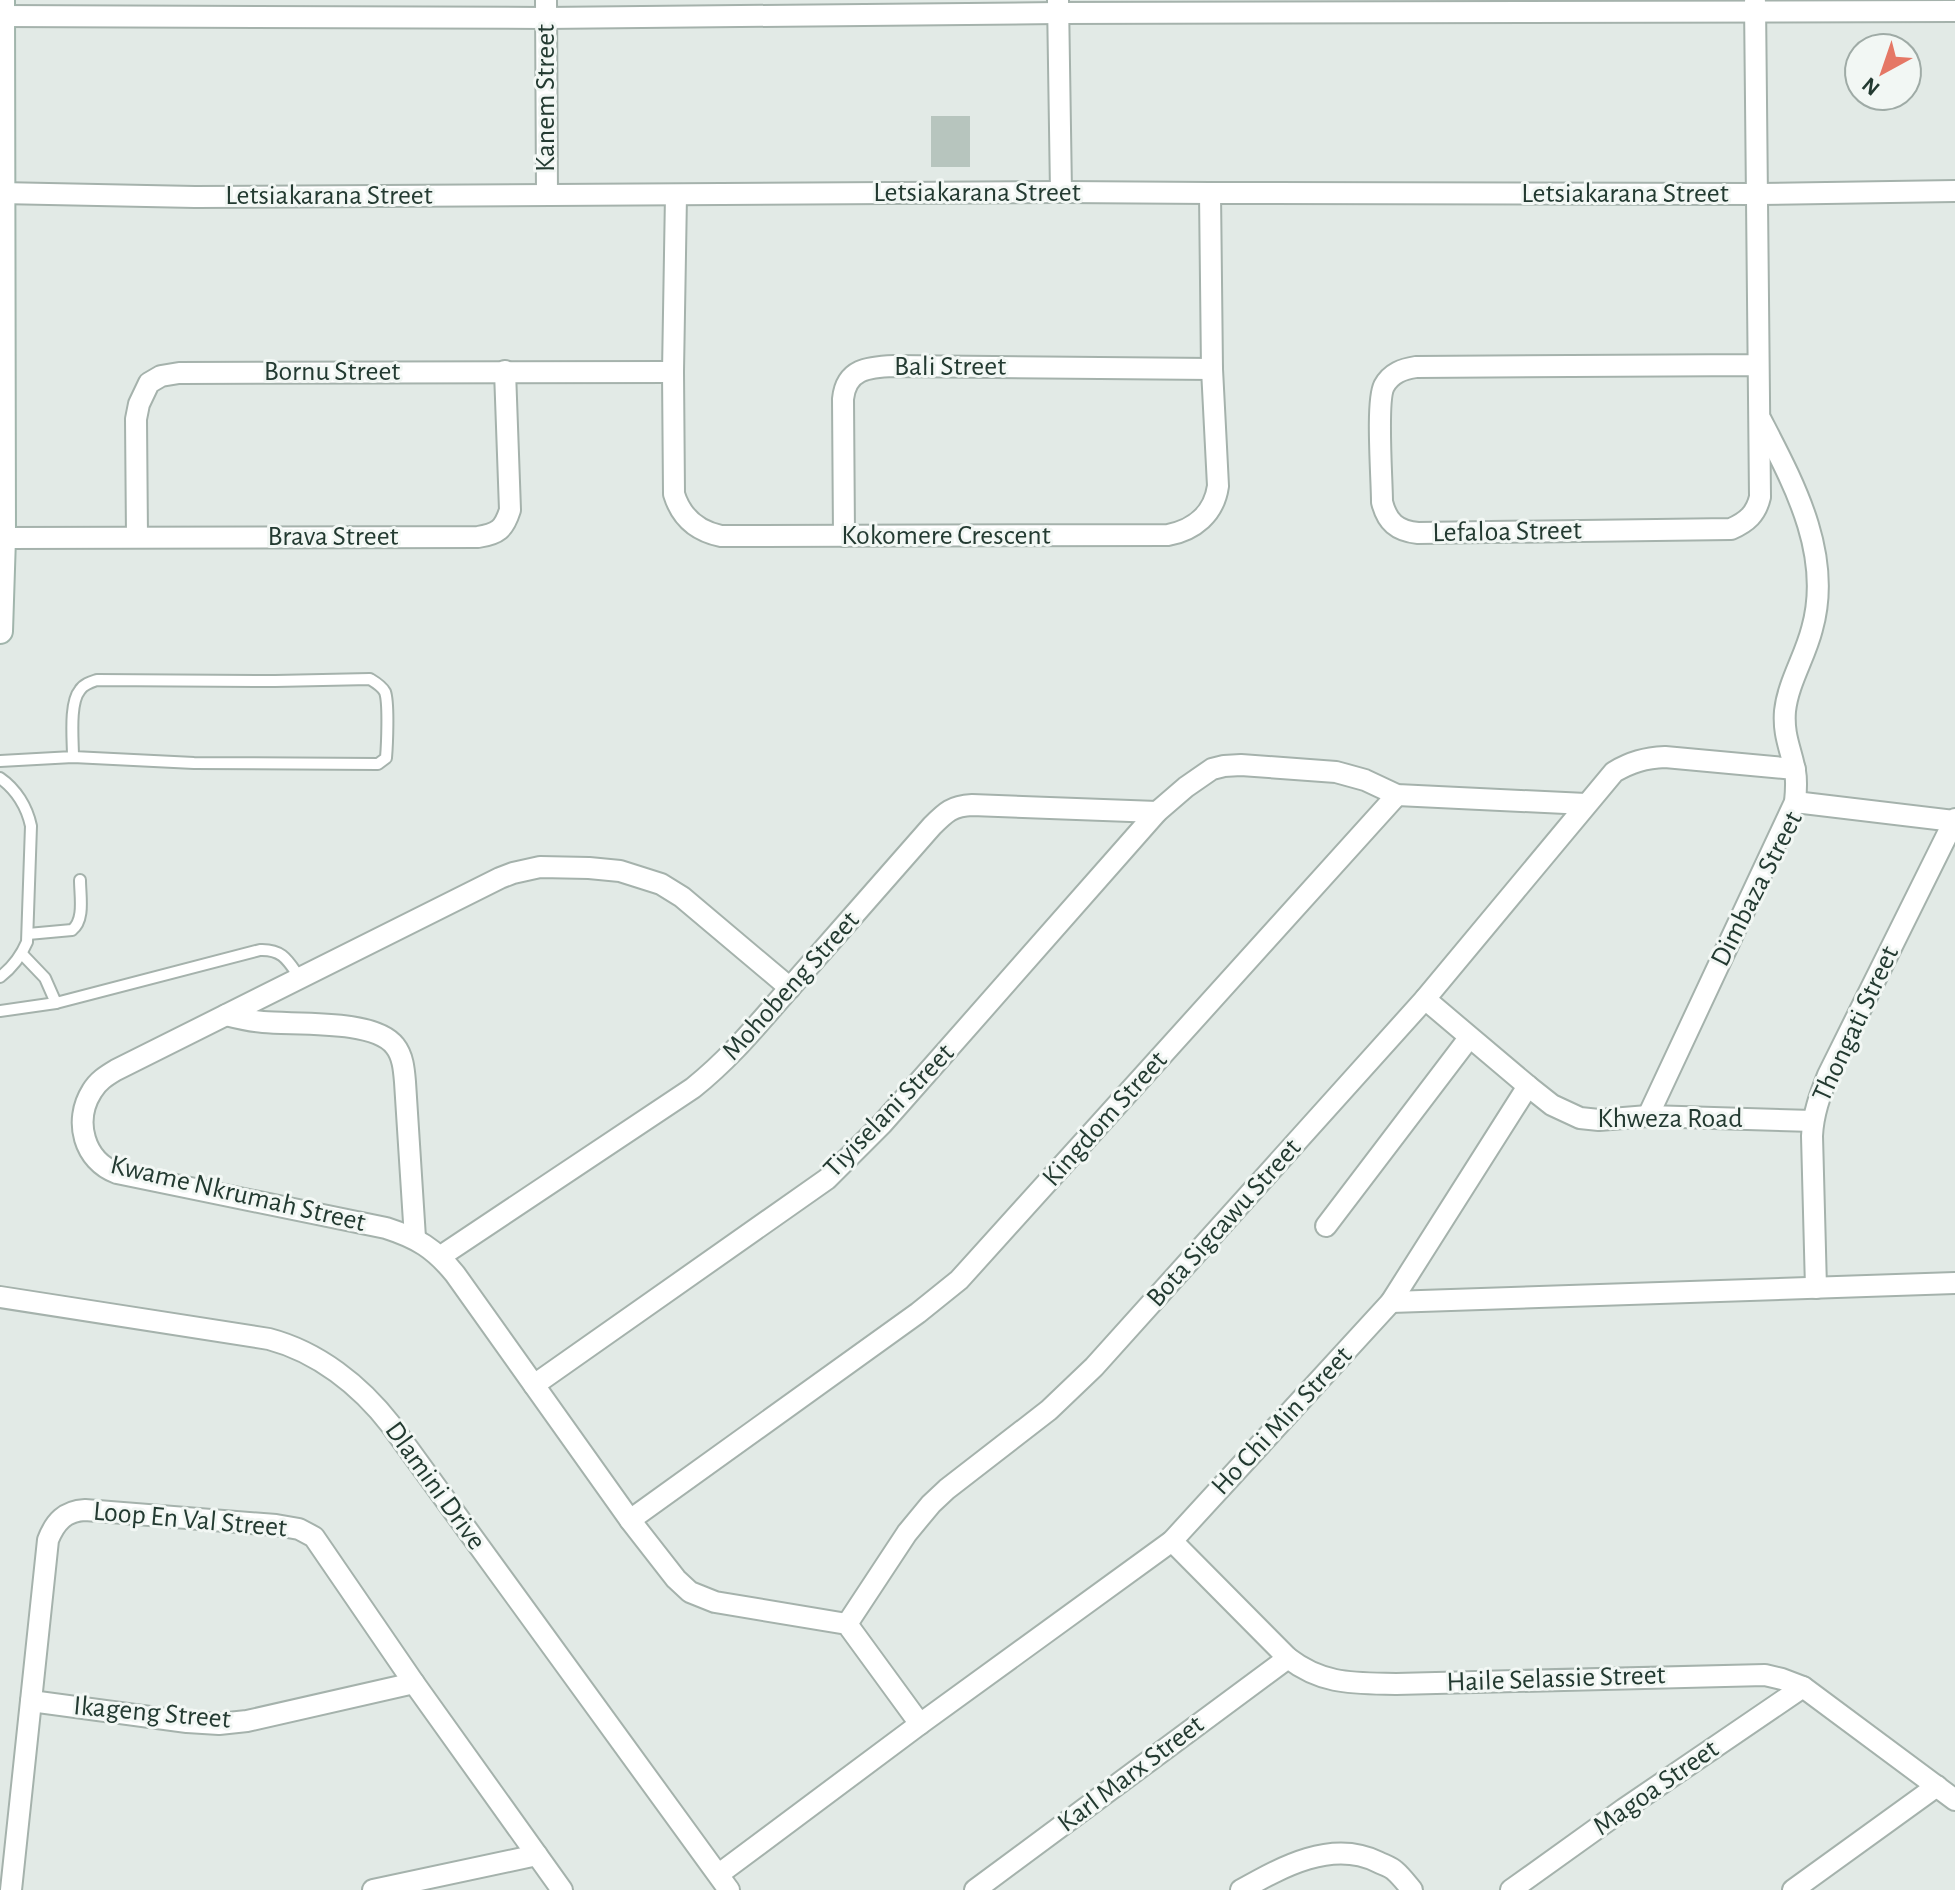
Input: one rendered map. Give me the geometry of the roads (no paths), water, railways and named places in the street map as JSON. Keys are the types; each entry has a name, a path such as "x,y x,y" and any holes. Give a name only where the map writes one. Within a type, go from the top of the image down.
{"street":[{"path":"1058,6 1061,192"},
{"path":"0,631 3,538 2,11 1755,6 1955,11"},
{"name":"Lefaloa Street","path":"1755,6 1760,416 1760,497 1757,508 1742,524 1731,529 1418,533 1406,532 1389,521 1382,502 1382,392 1386,383 1404,369 1758,365"},
{"name":"Kanem Street","path":"546,9 547,195"},
{"name":"Letsiakarana Street","path":"1,193 195,197 1955,191"},
{"name":"Kokomere Crescent","path":"676,195 674,494 679,509 687,519 708,533 721,536 1168,535 1182,532 1201,521 1212,506 1218,486 1212,369 1210,193"},
{"name":"Bali Street","path":"844,536 843,399 844,388 857,373 880,366 1212,369"},
{"name":"Brava Street","path":"3,538 490,535 506,523 510,510 505,371"},
{"name":"Bornu Street","path":"137,537 136,419 143,393 149,383 161,376 179,373 673,372"},
{"path":"1760,416 1797,489 1818,576 1818,605 1812,630 1786,709 1786,741 1795,769 1795,802"},
{"name":"Bota Sigcawu Street","path":"847,1624 907,1533 931,1504 1049,1410 1094,1367 1425,999 1614,772 1630,762 1647,757 1795,769"},
{"name":"Tiyiselani Street","path":"534,1385 827,1179 899,1106 1157,812 1201,776 1212,769 1241,765 1336,772 1365,780 1397,795"},
{"path":"1397,795 1586,804"},
{"name":"Kingdom Street","path":"630,1520 918,1313 959,1280 1397,795"},
{"name":"Dimbaza Street","path":"1648,1116 1795,802 1954,820"},
{"name":"Mohobeng Street","path":"441,1256 693,1088 737,1049 938,820 955,807 972,805 1157,812"},
{"name":"Thongati Street","path":"1816,1288 1812,1156 1813,1121 1819,1097 1954,820"},
{"name":"Kwame Nkrumah Street","path":"790,988 682,897 661,884 620,871 553,867 525,870 500,878 116,1070 100,1081 89,1095 83,1124 87,1145 96,1161 117,1173 386,1228 415,1238 441,1256 630,1520 676,1579 698,1596 715,1602 847,1624"},
{"name":"Khweza Road","path":"1425,999 1552,1105 1580,1118 1599,1120 1648,1116 1813,1121"},
{"path":"226,1015 264,1022 351,1026 385,1037 395,1046 402,1060 405,1082 415,1238"},
{"path":"1326,1226 1469,1038"},
{"name":"Ho Chi Min Street","path":"724,1882 920,1724 1172,1541 1391,1302 1528,1086"},
{"path":"1391,1302 1955,1283"},
{"name":"Dlamini Drive","path":"0,1297 269,1339 301,1350 347,1380 391,1425 724,1882"},
{"name":"Loop En Val Street","path":"11,1890 48,1540 60,1519 85,1510 276,1525 307,1533 320,1543 414,1683 562,1890"},
{"name":"Haile Selassie Street","path":"1172,1541 1288,1658 1305,1671 1351,1683 1396,1684 1765,1675 1803,1687 1955,1800"},
{"path":"847,1624 920,1724"},
{"name":"Karl Marx Street","path":"975,1890 1288,1658"},
{"name":"Ikageng Street","path":"31,1701 219,1724 414,1683"},
{"name":"Magoa Street","path":"1511,1890 1803,1687"},
{"path":"1793,1890 1937,1786"},
{"path":"1241,1890 1298,1862 1327,1854 1350,1853 1373,1859 1395,1870 1412,1890"},
{"path":"373,1890 537,1855"}],"lane":[{"path":"0,761 73,757 194,763 378,764 386,758 388,743 385,692 370,679 97,680 88,682 79,690 74,701 73,757"},
{"path":"0,778 11,786 29,816 31,826 27,942 12,967 0,977"},
{"path":"28,934 72,930 78,925 80,880"},
{"path":"0,1011 56,1003 260,950 272,949 281,954 300,978"},
{"path":"22,954 45,978 56,1003"}]}
